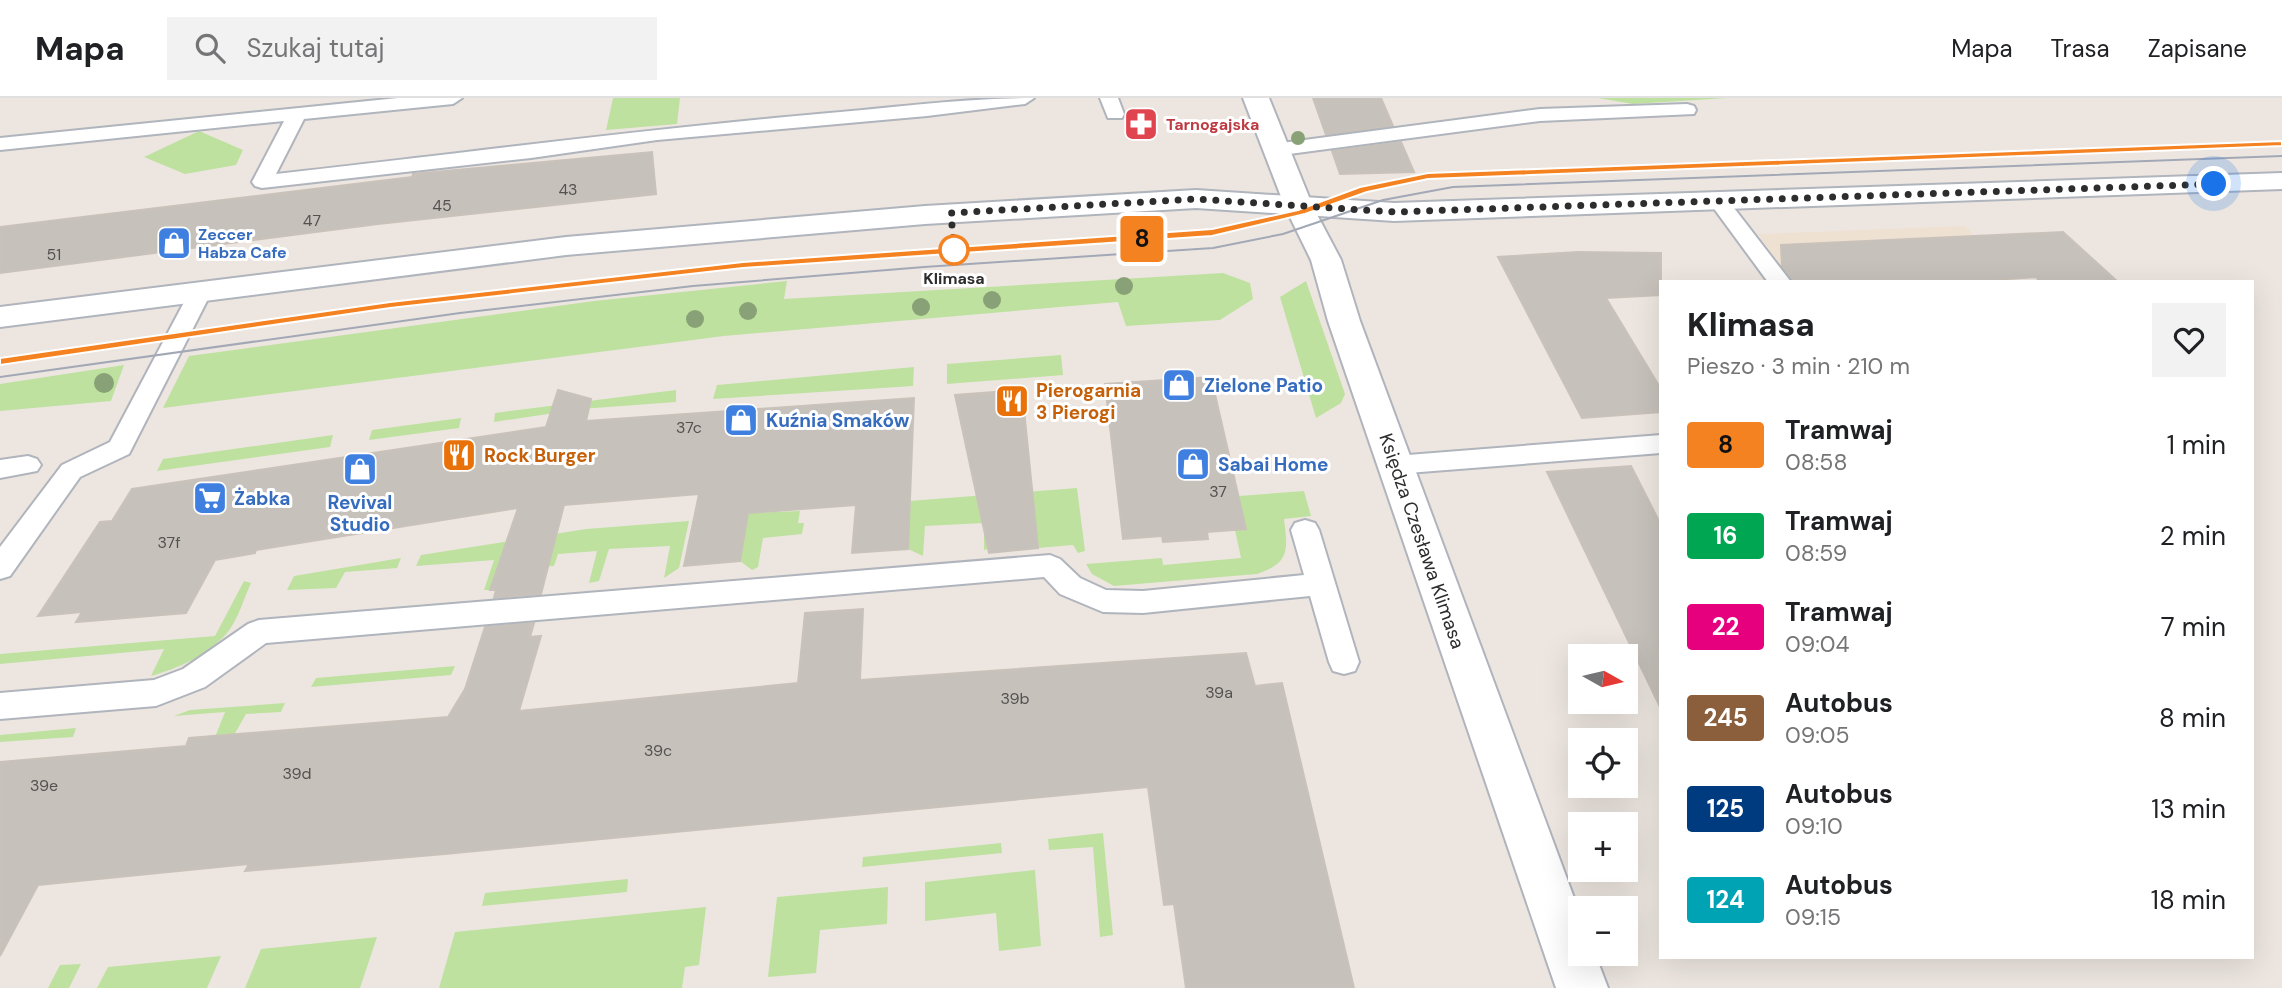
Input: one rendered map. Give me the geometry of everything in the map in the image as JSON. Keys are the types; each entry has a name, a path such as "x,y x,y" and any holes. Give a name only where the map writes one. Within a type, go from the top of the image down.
{"street":[{"name":"Księdza Czesława Klimasa","path":"1256,98 1274,150 1326,260 1344,321 1582,988"},
{"path":"0,317 437,261 717,231 925,215 1196,199 1394,212 2282,181"}],"lane":[{"path":"0,144 453,98"},
{"path":"297,114 262,182 657,134 1025,98"},
{"path":"1274,150 1540,115 1687,110"},
{"path":"1717,199 1778,280"},
{"path":"0,568 71,471 120,448 201,291"},
{"path":"1395,465 1659,444"},
{"path":"0,469 28,465"},
{"path":"1306,530 1344,662"},
{"path":"0,706 156,693 194,678 260,632 1050,566 1070,586 1103,601 1143,602 1321,584"}],"shaded area":[{"path":"1965,226 2018,280 1792,280 1758,234"}],"green space":[{"path":"613,98 680,98 677,124 606,130"},
{"path":"1598,98 1727,98 1633,104"},
{"path":"199,131 243,150 236,165 185,174 144,157"},
{"path":"1223,273 1250,283 1253,299 1220,320 1126,326 1118,302 724,336 163,408 189,356 594,301 787,281 784,299"},
{"path":"1306,281 1345,394 1341,403 1316,418 1280,297"},
{"path":"1061,355 1063,375 947,384 947,364"},
{"path":"124,365 111,401 0,411 0,384"},
{"path":"914,367 913,386 713,399 717,385"},
{"path":"676,390 676,402 581,409 494,422 495,413"},
{"path":"461,418 459,428 369,440 372,430"},
{"path":"333,435 330,447 157,471 163,459"},
{"path":"1077,488 1085,551 1078,553 1073,545 1038,548 1035,525 988,530 988,549 984,550 984,523 925,526 923,556 908,549 909,501"},
{"path":"1304,491 1311,516 1284,519 1284,554 1276,565 1257,574 1114,586 1092,574 1086,564 1162,558 1163,565 1241,558 1235,530 1246,529 1239,496"},
{"path":"800,511 798,523 804,523 802,534 763,538 758,567 752,570 740,561 748,513"},
{"path":"689,521 679,568 664,578 670,546 609,549 599,581 589,583 597,551 558,554 554,566 498,569 490,590 484,590 494,560 416,566 421,555 586,529"},
{"path":"401,558 397,568 345,572 336,588 287,590 294,576"},
{"path":"244,581 251,583 238,615 227,633 202,655 161,673 151,676 164,649 0,664 0,654 215,636"},
{"path":"455,666 451,675 311,687 316,678"},
{"path":"285,703 281,712 246,714 234,735 215,737 225,712 174,716 190,710"},
{"path":"76,728 73,737 0,742 0,735"},
{"path":"1103,833 1113,935 1100,937 1093,847 1049,850 1048,839"},
{"path":"1001,843 1002,853 862,867 863,857"},
{"path":"1035,870 1041,946 999,951 996,913 925,921 925,882"},
{"path":"628,879 627,892 482,906 485,893"},
{"path":"888,887 887,924 820,930 816,973 768,977 777,897"},
{"path":"706,907 699,965 685,967 682,988 439,988 455,932"},
{"path":"377,937 360,988 245,988 261,949"},
{"path":"221,956 207,988 97,988 108,967"},
{"path":"81,964 69,988 48,988 60,965"}],"building":[{"path":"1313,98 1381,98 1393,126 1326,135"},
{"path":"1401,142 1414,172 1340,174 1332,151"},
{"path":"652,152 656,194 378,224 0,273 0,227 412,177 413,174"},
{"path":"2063,232 2116,280 2038,280 2036,277 1990,280 1792,280 1782,266 1781,245"},
{"path":"1578,252 1661,253 1659,295 1606,298 1659,386 1659,412 1582,418 1498,257"},
{"path":"1211,377 1246,529 1207,532 1208,539 1163,542 1162,536 1123,539 1105,384"},
{"path":"558,390 591,399 586,421 914,398 908,549 852,553 856,505 748,513 740,561 684,566 699,494 564,505 541,594 494,598 496,590 490,590 518,508 256,550 255,553 215,560 186,613 76,622 82,612 38,616 100,522 112,521 132,489 546,427"},
{"path":"1022,390 1038,548 989,553 955,395"},
{"path":"1631,466 1659,521 1659,705 1638,661 1638,644 1630,644 1547,472"},
{"path":"863,609 860,680 1246,653 1255,686 1282,683 1354,988 1186,988 1174,904 1164,905 1148,787 445,854 245,871 249,864 38,885 0,956 0,762 186,746 189,738 448,717 465,689 485,627 534,623 530,637 541,636 519,711 798,683 805,613"}],"tram line":[{"path":"0,362 390,305 743,265 1212,233 1301,212 1364,189 1428,176 2282,144"},
{"name":"8","path":"0,362 390,305 743,265 1212,233 1301,212 1364,189 1428,176 2282,144"},
{"path":"0,377 460,313 693,286 924,267 1213,248 1283,234 1383,200 1453,187 2282,156"}],"place":[{"name":"Tarnogajska","path":"1141,124"},
{"name":"Zeccer Habza Cafe","path":"174,243"},
{"name":"Klimasa","path":"954,250"},
{"name":"Zielone Patio","path":"1179,385"},
{"name":"Pierogarnia 3 Pierogi","path":"1012,401"},
{"name":"Kuźnia Smaków","path":"741,420"},
{"name":"Rock Burger","path":"459,455"},
{"name":"Sabai Home","path":"1193,464"},
{"name":"Revival Studio","path":"360,469"},
{"name":"Żabka","path":"210,498"}],"route":[{"path":"954,250 951,213 1196,199 1394,212 2214,184"}]}
